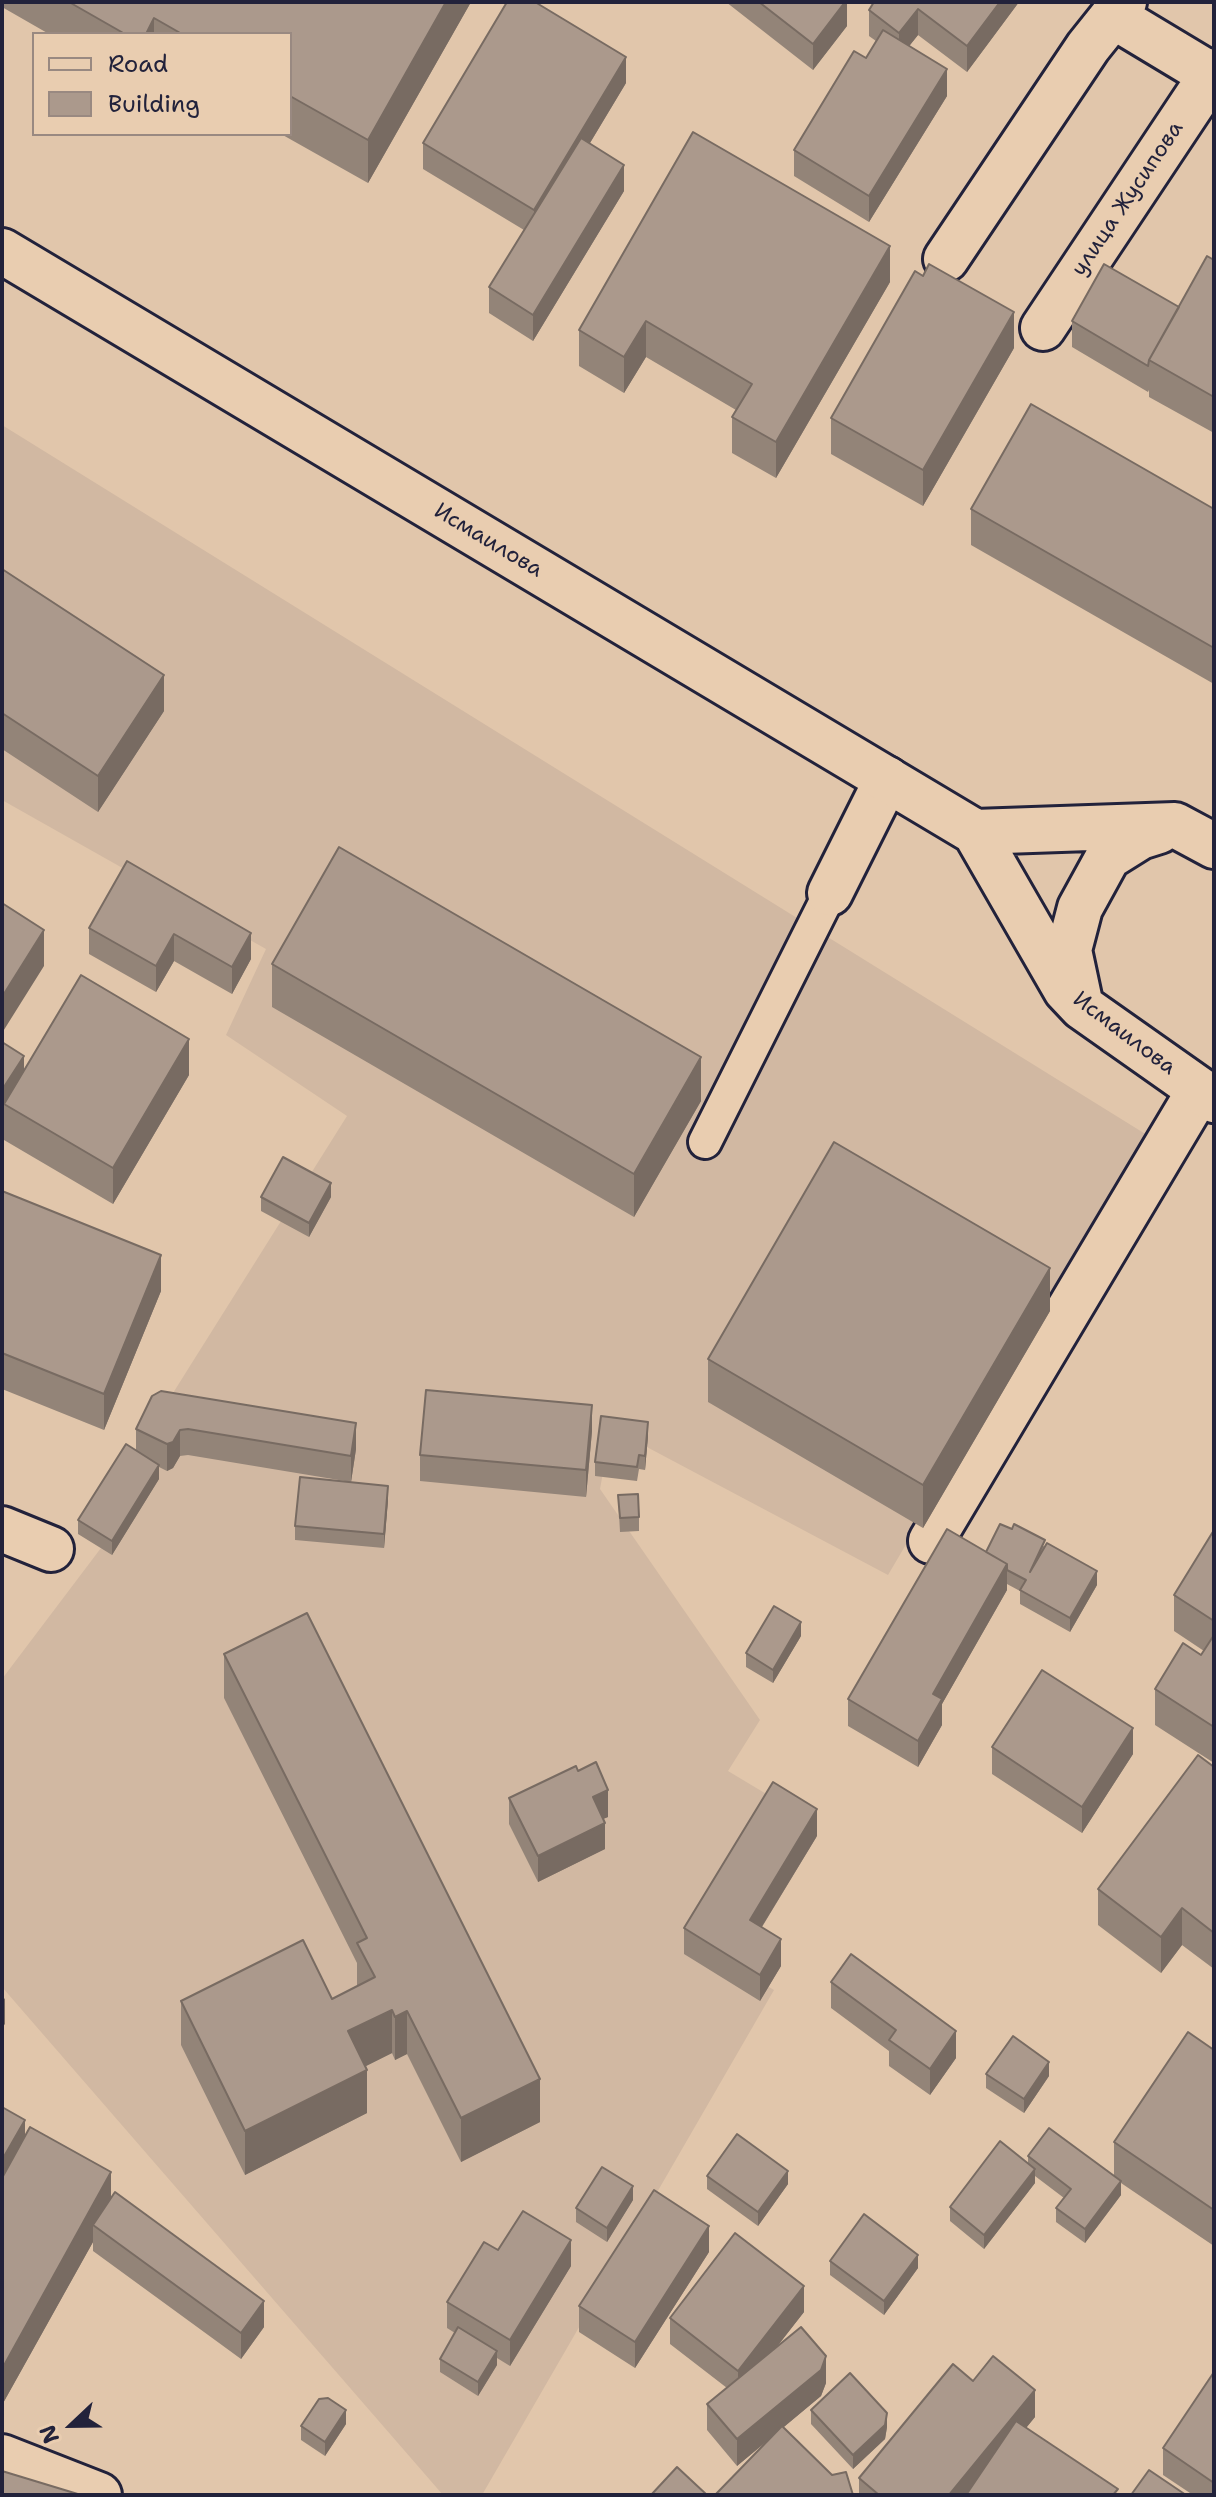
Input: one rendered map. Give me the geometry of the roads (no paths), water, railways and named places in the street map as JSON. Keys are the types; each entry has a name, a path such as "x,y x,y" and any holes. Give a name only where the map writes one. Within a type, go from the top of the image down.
{"street":[{"path":"946,259 1088,47 1118,9 1213,73"},
{"name":"улица Жусипова","path":"1043,328 1213,73"},
{"name":"Исмаилова","path":"2,251 975,832 1066,990 1082,1007 1206,1096"},
{"path":"830,893 887,779"},
{"path":"1082,1007 1069,950 1080,908 1108,857 1140,837 1175,825"},
{"path":"975,832 1175,825 1214,846"},
{"path":"931,1541 1206,1096"},
{"path":"2,1529 51,1549"},
{"path":"2,2457 99,2495"}],"lane":[{"path":"705,1142 830,893"}]}
